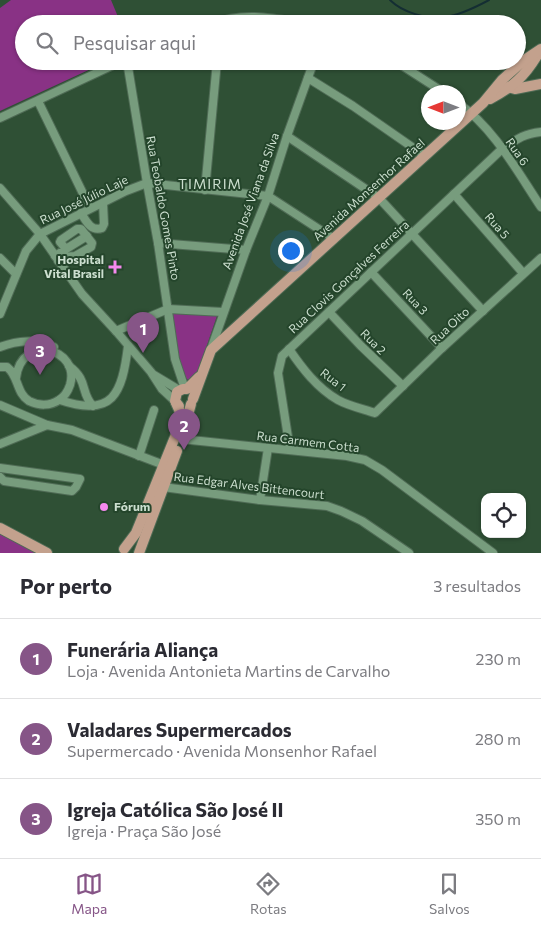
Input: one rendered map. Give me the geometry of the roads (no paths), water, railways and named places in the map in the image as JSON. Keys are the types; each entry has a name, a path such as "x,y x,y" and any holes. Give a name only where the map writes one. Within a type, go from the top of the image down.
{"main road":[{"path":"528,63 540,50"},
{"name":"Avenida Monsenhor Rafael","path":"138,553 181,439 211,350 472,113 502,80 517,70"},
{"path":"510,89 525,70"},
{"path":"502,80 510,89"},
{"path":"483,102 510,89 541,84"},
{"path":"121,551 136,533 179,425 180,412 175,402 175,394 202,374"},
{"path":"175,402 184,408 192,402 192,393 184,389"},
{"path":"0,528 47,553"},
{"path":"121,551 131,549 138,553"}],"street":[{"path":"0,118 103,70"},
{"name":"Rua Teobaldo Gomes Pinto","path":"128,70 158,243 175,359 184,389"},
{"path":"205,190 216,70"},
{"name":"Avenida José Viana da Silva","path":"211,350 223,312 268,196 311,70"},
{"path":"409,70 432,85"},
{"path":"308,78 353,106 425,156"},
{"path":"38,101 90,208"},
{"name":"Rua 6","path":"466,109 472,113 502,149 541,207"},
{"name":"Rua Clovis Gonçalves Ferreira","path":"290,450 278,373 282,356 502,149 519,137 541,132"},
{"path":"287,136 379,198 483,310"},
{"name":"Rua José Júlio Laje","path":"40,234 90,208 147,183 268,196 334,239"},
{"path":"0,188 40,234 82,294 116,330 162,389 175,402"},
{"name":"Rua 5","path":"454,194 523,273"},
{"path":"81,213 93,228 97,230 102,228 104,224 103,202"},
{"path":"57,258 75,256 91,246 92,243 81,229 78,229 61,240 60,242 66,249"},
{"path":"0,314 26,251 40,234"},
{"path":"57,258 66,249 87,236"},
{"path":"158,243 246,250"},
{"path":"0,258 16,274"},
{"name":"Rua Oito","path":"375,413 442,348 541,258"},
{"name":"Rua 3","path":"371,272 442,348"},
{"path":"116,330 168,309 223,312"},
{"name":"Rua 2","path":"329,312 403,386"},
{"path":"0,347 11,343 34,342 51,345 63,352 71,381 69,388 60,400 52,404 35,404 21,394 16,378 19,364 23,358"},
{"path":"60,400 84,406 93,406 107,402 119,389 123,379 128,346"},
{"name":"Rua 1","path":"289,349 319,386 338,400 375,413"},
{"path":"0,367 38,350 47,350 62,357 77,372 82,379 87,397 93,406"},
{"path":"0,367 10,369 16,378"},
{"path":"150,372 163,382 184,389"},
{"path":"0,405 47,425 72,430 164,465"},
{"path":"139,456 154,410"},
{"path":"0,444 47,425"},
{"name":"Rua Carmem Cotta","path":"181,439 347,456 365,460 382,470 493,553"},
{"path":"260,500 268,448"},
{"path":"0,468 80,479 72,491 4,481 0,477"},
{"name":"Rua Edgar Alves Bittencourt","path":"163,487 260,500 327,506 362,521 409,553"}],"waterway":[{"path":"390,0 401,8 419,15"},
{"path":"454,15 489,0"}],"place":[{"name":"Hospital Vital Brasil","path":"115,267"},
{"name":"Funerária Aliança","path":"143,353"},
{"name":"Igreja Católica São José II","path":"40,375"},
{"name":"Valadares Supermercados","path":"184,450"},
{"name":"Fórum","path":"104,507"}],"district":[{"name":"TIMIRIM","path":"210,184"}]}
